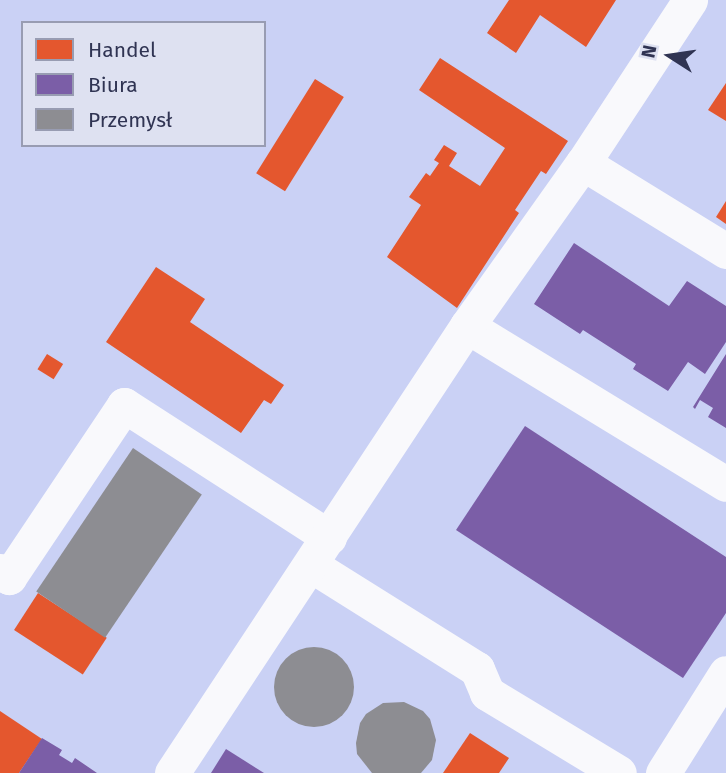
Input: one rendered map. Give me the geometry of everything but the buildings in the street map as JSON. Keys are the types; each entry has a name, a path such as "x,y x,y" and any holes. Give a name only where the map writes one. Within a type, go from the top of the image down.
{"street":[{"path":"172,773 467,326 583,163 690,0"},
{"path":"583,163 726,251"},
{"path":"467,326 726,484"},
{"path":"0,571 9,577 124,405 477,669 488,693 619,773"},
{"path":"663,773 726,673"}],"shaded area":[{"path":"0,0 726,0 726,773 0,773"}]}
